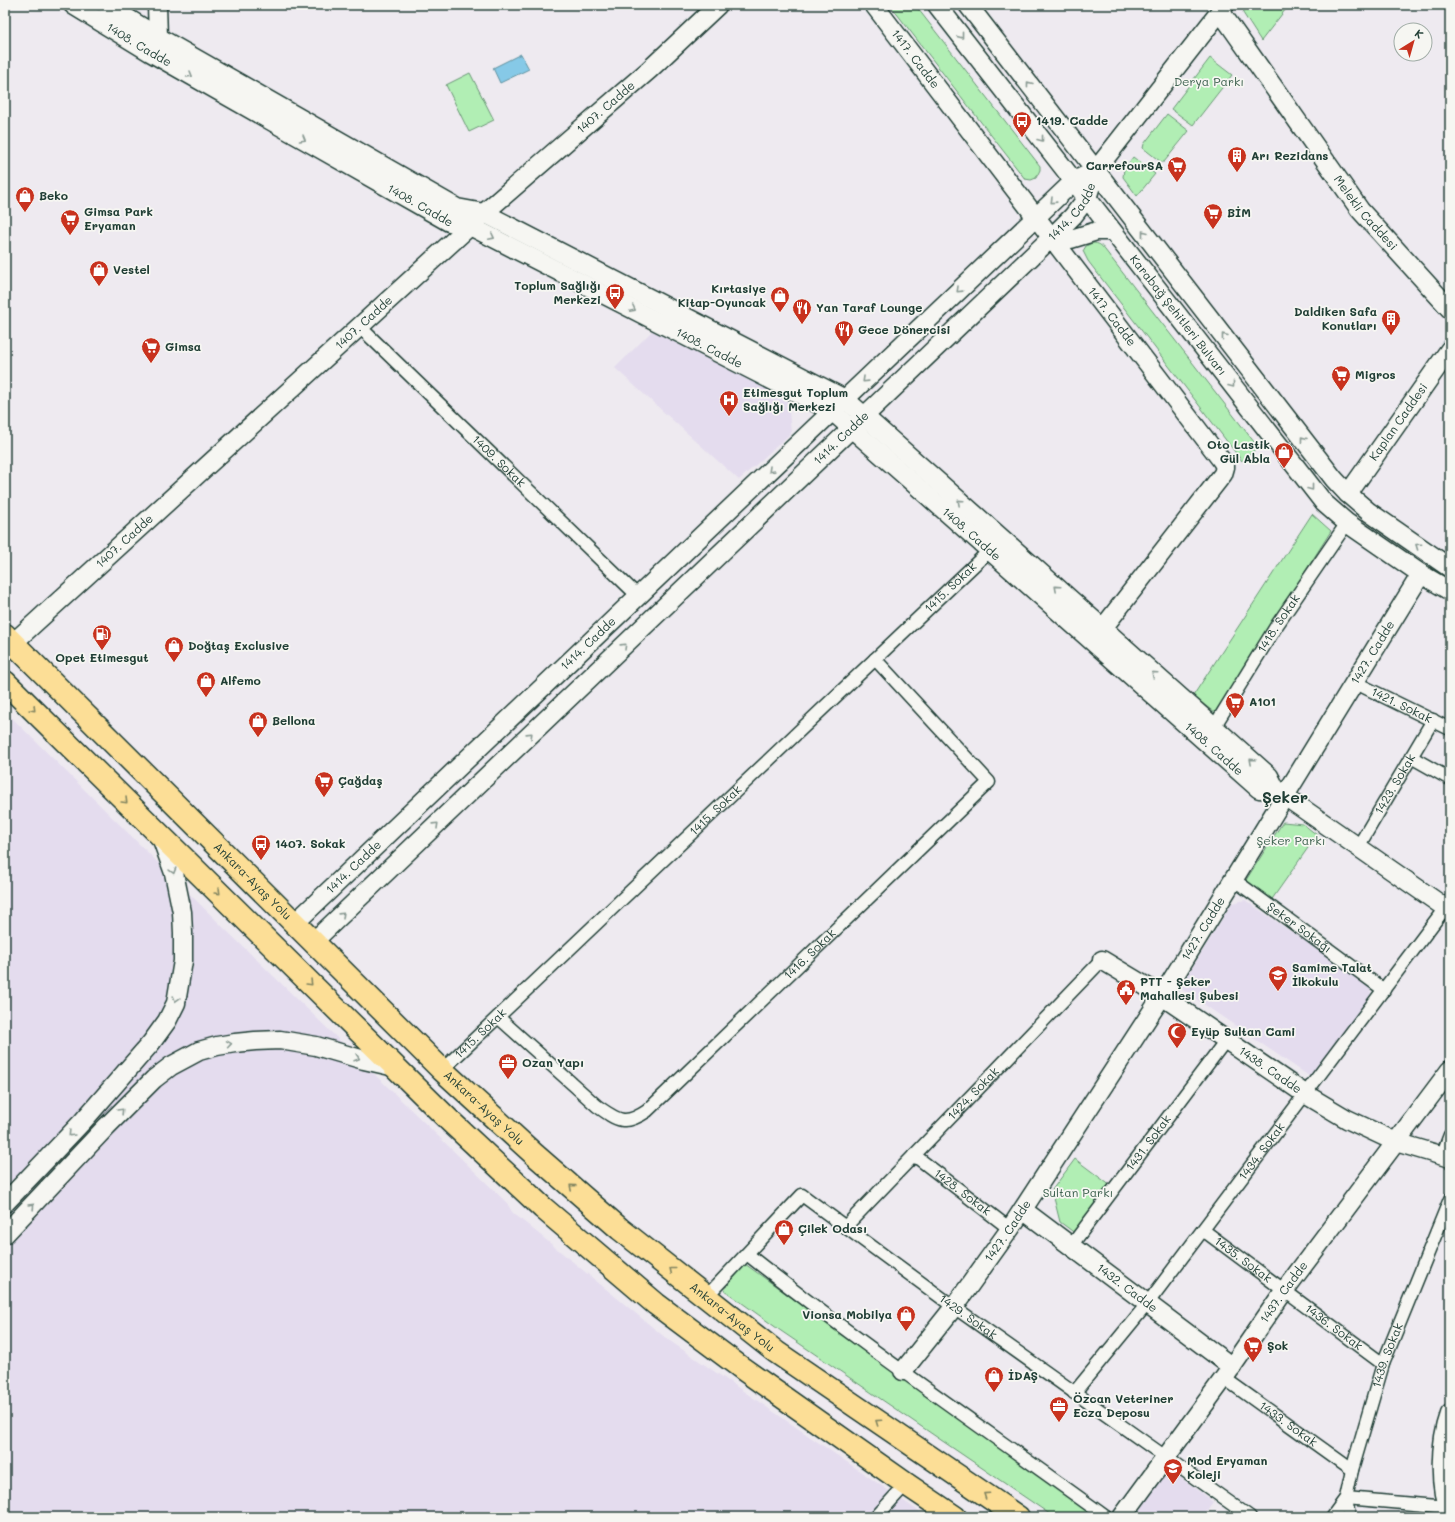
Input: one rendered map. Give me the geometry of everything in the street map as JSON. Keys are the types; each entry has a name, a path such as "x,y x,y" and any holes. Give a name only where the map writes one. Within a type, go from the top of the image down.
{"highway":[{"name":"Ankara-Ayaş Yolu","path":"9,639 442,1070 535,1155 620,1229 776,1352 1018,1517"},
{"path":"5,682 450,1121 543,1208 656,1304 743,1369 955,1517"}],"main road":[{"name":"1408. Cadde","path":"73,5 111,10 457,208 484,213 838,405 1102,628 1269,776 1280,793 1448,910"},
{"path":"157,5 158,37"},
{"name":"1407. Cadde","path":"9,639 360,326 484,213 649,70 718,5"},
{"name":"1417. Cadde","path":"874,5 1222,461 1225,467 1223,474 1102,628"},
{"name":"Karabağ Şehitleri Bulvarı","path":"937,5 1316,495 1347,523 1450,592"},
{"name":"Karabağ Şehitleri Bulvarı","path":"968,5 1334,479 1348,494 1369,512 1450,568"},
{"path":"1096,170 1220,7"},
{"name":"Melekli Caddesi","path":"1220,7 1360,210 1450,309"},
{"name":"1408. Cadde","path":"111,10 150,52 449,222 470,226 838,405"},
{"name":"1414. Cadde","path":"295,923 1074,181 1096,170"},
{"name":"1414. Cadde","path":"313,942 1052,238 1073,216 1087,198 1096,170"},
{"path":"1052,238 1071,239 1096,231 1112,231"},
{"name":"Kaplan Caddesi","path":"1348,494 1450,349"},
{"name":"1408. Cadde","path":"858,423 989,550 1259,789 1280,793"},
{"name":"1427. Cadde","path":"903,1371 954,1307 1023,1210 1162,996 1233,879 1280,793 1354,682 1421,574"},
{"path":"5,1203 83,1121 151,1043 168,1021 176,1002 183,961 182,912 174,873 160,834"},
{"name":"1438. Cadde","path":"1102,960 1162,996 1305,1094 1347,1119 1396,1142 1446,1157"},
{"path":"5,1234 107,1126 154,1079 171,1066 199,1052 217,1046 235,1043 280,1040 316,1046 395,1067"},
{"name":"1437. Cadde","path":"1122,1517 1228,1373 1284,1290 1450,1070"},
{"name":"1432. Cadde","path":"1023,1210 1147,1304 1228,1373"},
{"path":"1449,1510 1443,1479 1442,1455 1444,1434 1450,1414"}],"street":[{"name":"1409. Sokak","path":"360,326 638,596"},
{"name":"1418. Sokak","path":"1214,727 1277,625 1347,523"},
{"name":"1415. Sokak","path":"442,1070 989,550"},
{"name":"1416. Sokak","path":"498,1017 610,1115 623,1120 636,1118 647,1110 989,782 875,659"},
{"name":"1421. Sokak","path":"1354,682 1450,729"},
{"name":"1423. Sokak","path":"1358,847 1433,720"},
{"path":"1411,757 1450,779"},
{"name":"Şeker Sokağı","path":"1233,879 1384,990"},
{"name":"1434. Sokak","path":"1074,1392 1147,1304 1384,990 1448,910"},
{"name":"1424. Sokak","path":"845,1227 1102,960"},
{"name":"1431. Sokak","path":"1071,1246 1226,1040"},
{"path":"1446,1157 1450,1135"},
{"name":"1428. Sokak","path":"914,1155 1010,1229"},
{"name":"1429. Sokak","path":"706,1297 802,1195 954,1307 1250,1517"},
{"name":"1439. Sokak","path":"1349,1517 1346,1498 1352,1470 1383,1364 1450,1199"},
{"name":"1435. Sokak","path":"1203,1230 1284,1290"},
{"path":"747,1254 797,1294 1106,1517"},
{"name":"1436. Sokak","path":"1284,1290 1383,1364"},
{"name":"1433. Sokak","path":"1228,1373 1352,1470"},
{"path":"876,1517 906,1484"},
{"path":"1332,1517 1346,1498 1449,1510"}],"shaded area":[{"name":"Etimesgut Toplum Sağlığı Merkezi","path":"652,331 788,400 791,433 739,480 615,368"},
{"path":"5,711 226,930 507,1203 512,1212 667,1339 927,1517 5,1517"},
{"name":"Samime Talat İlkokulu","path":"1245,900 1370,986 1371,996 1309,1076 1180,988 1232,903"},
{"name":"Mod Eryaman Koleji","path":"1168,1468 1213,1502 1202,1517 1131,1517"}],"green space":[{"path":"890,5 915,5 1040,166 1040,170 1036,178 1031,180 1025,179"},
{"path":"1247,5 1289,5 1261,41 1243,13"},
{"name":"Derya Parkı","path":"1210,58 1232,75 1193,125 1171,109"},
{"path":"470,73 494,120 469,132 446,85"},
{"name":"Derya Parkı","path":"1167,114 1189,131 1164,162 1161,162 1143,148 1144,144"},
{"path":"1133,157 1155,174 1137,196 1123,177 1124,169"},
{"path":"1092,243 1100,245 1105,250 1258,447 1242,461 1088,261 1083,251 1086,246"},
{"path":"1312,514 1331,531 1215,713 1193,696"},
{"name":"Şeker Parkı","path":"1283,822 1303,824 1317,835 1270,902 1248,886 1246,880"},
{"name":"Sultan Parkı","path":"1075,1159 1111,1186 1076,1234 1060,1222 1052,1190"},
{"path":"745,1264 1096,1517 1054,1517 781,1331 724,1290"}],"water":[{"path":"521,54 529,69 500,83 493,68"}],"place":[{"name":"1419. Cadde","path":"1022,138"},
{"name":"Arı Rezidans","path":"1237,173"},
{"name":"CarrefourSA","path":"1177,183"},
{"name":"Beko","path":"25,213"},
{"name":"BİM","path":"1213,230"},
{"name":"Gimsa Park Eryaman","path":"70,236"},
{"name":"Vestel","path":"99,287"},
{"name":"Toplum Sağlığı Merkezi","path":"615,310"},
{"name":"Kırtasiye Kitap-Oyuncak","path":"780,313"},
{"name":"Yan Taraf Lounge","path":"802,325"},
{"name":"Daldiken Safa Konutları","path":"1391,336"},
{"name":"Gece Dönercisi","path":"844,347"},
{"name":"Gimsa","path":"151,364"},
{"name":"Migros","path":"1341,392"},
{"name":"Etimesgut Toplum Sağlığı Merkezi","path":"729,417"},
{"name":"Oto Lastik Gül Abla","path":"1284,469"},
{"name":"Opet Etimesgut","path":"102,651"},
{"name":"Doğtaş Exclusive","path":"174,663"},
{"name":"Alfemo","path":"206,698"},
{"name":"A101","path":"1235,719"},
{"name":"Bellona","path":"258,738"},
{"name":"Çağdaş","path":"324,798"},
{"name":"1407. Sokak","path":"261,861"},
{"name":"Samime Talat İlkokulu","path":"1278,992"},
{"name":"PTT - Şeker Mahallesi Şubesi","path":"1126,1006"},
{"name":"Eyüp Sultan Cami","path":"1177,1049"},
{"name":"Ozan Yapı","path":"508,1080"},
{"name":"Çilek Odası","path":"784,1246"},
{"name":"Vionsa Mobilya","path":"906,1332"},
{"name":"Şok","path":"1253,1363"},
{"name":"İDAŞ","path":"994,1393"},
{"name":"Özcan Veteriner Ecza Deposu","path":"1059,1423"},
{"name":"Mod Eryaman Koleji","path":"1173,1485"}],"district":[{"name":"Şeker","path":"1285,797"}]}
